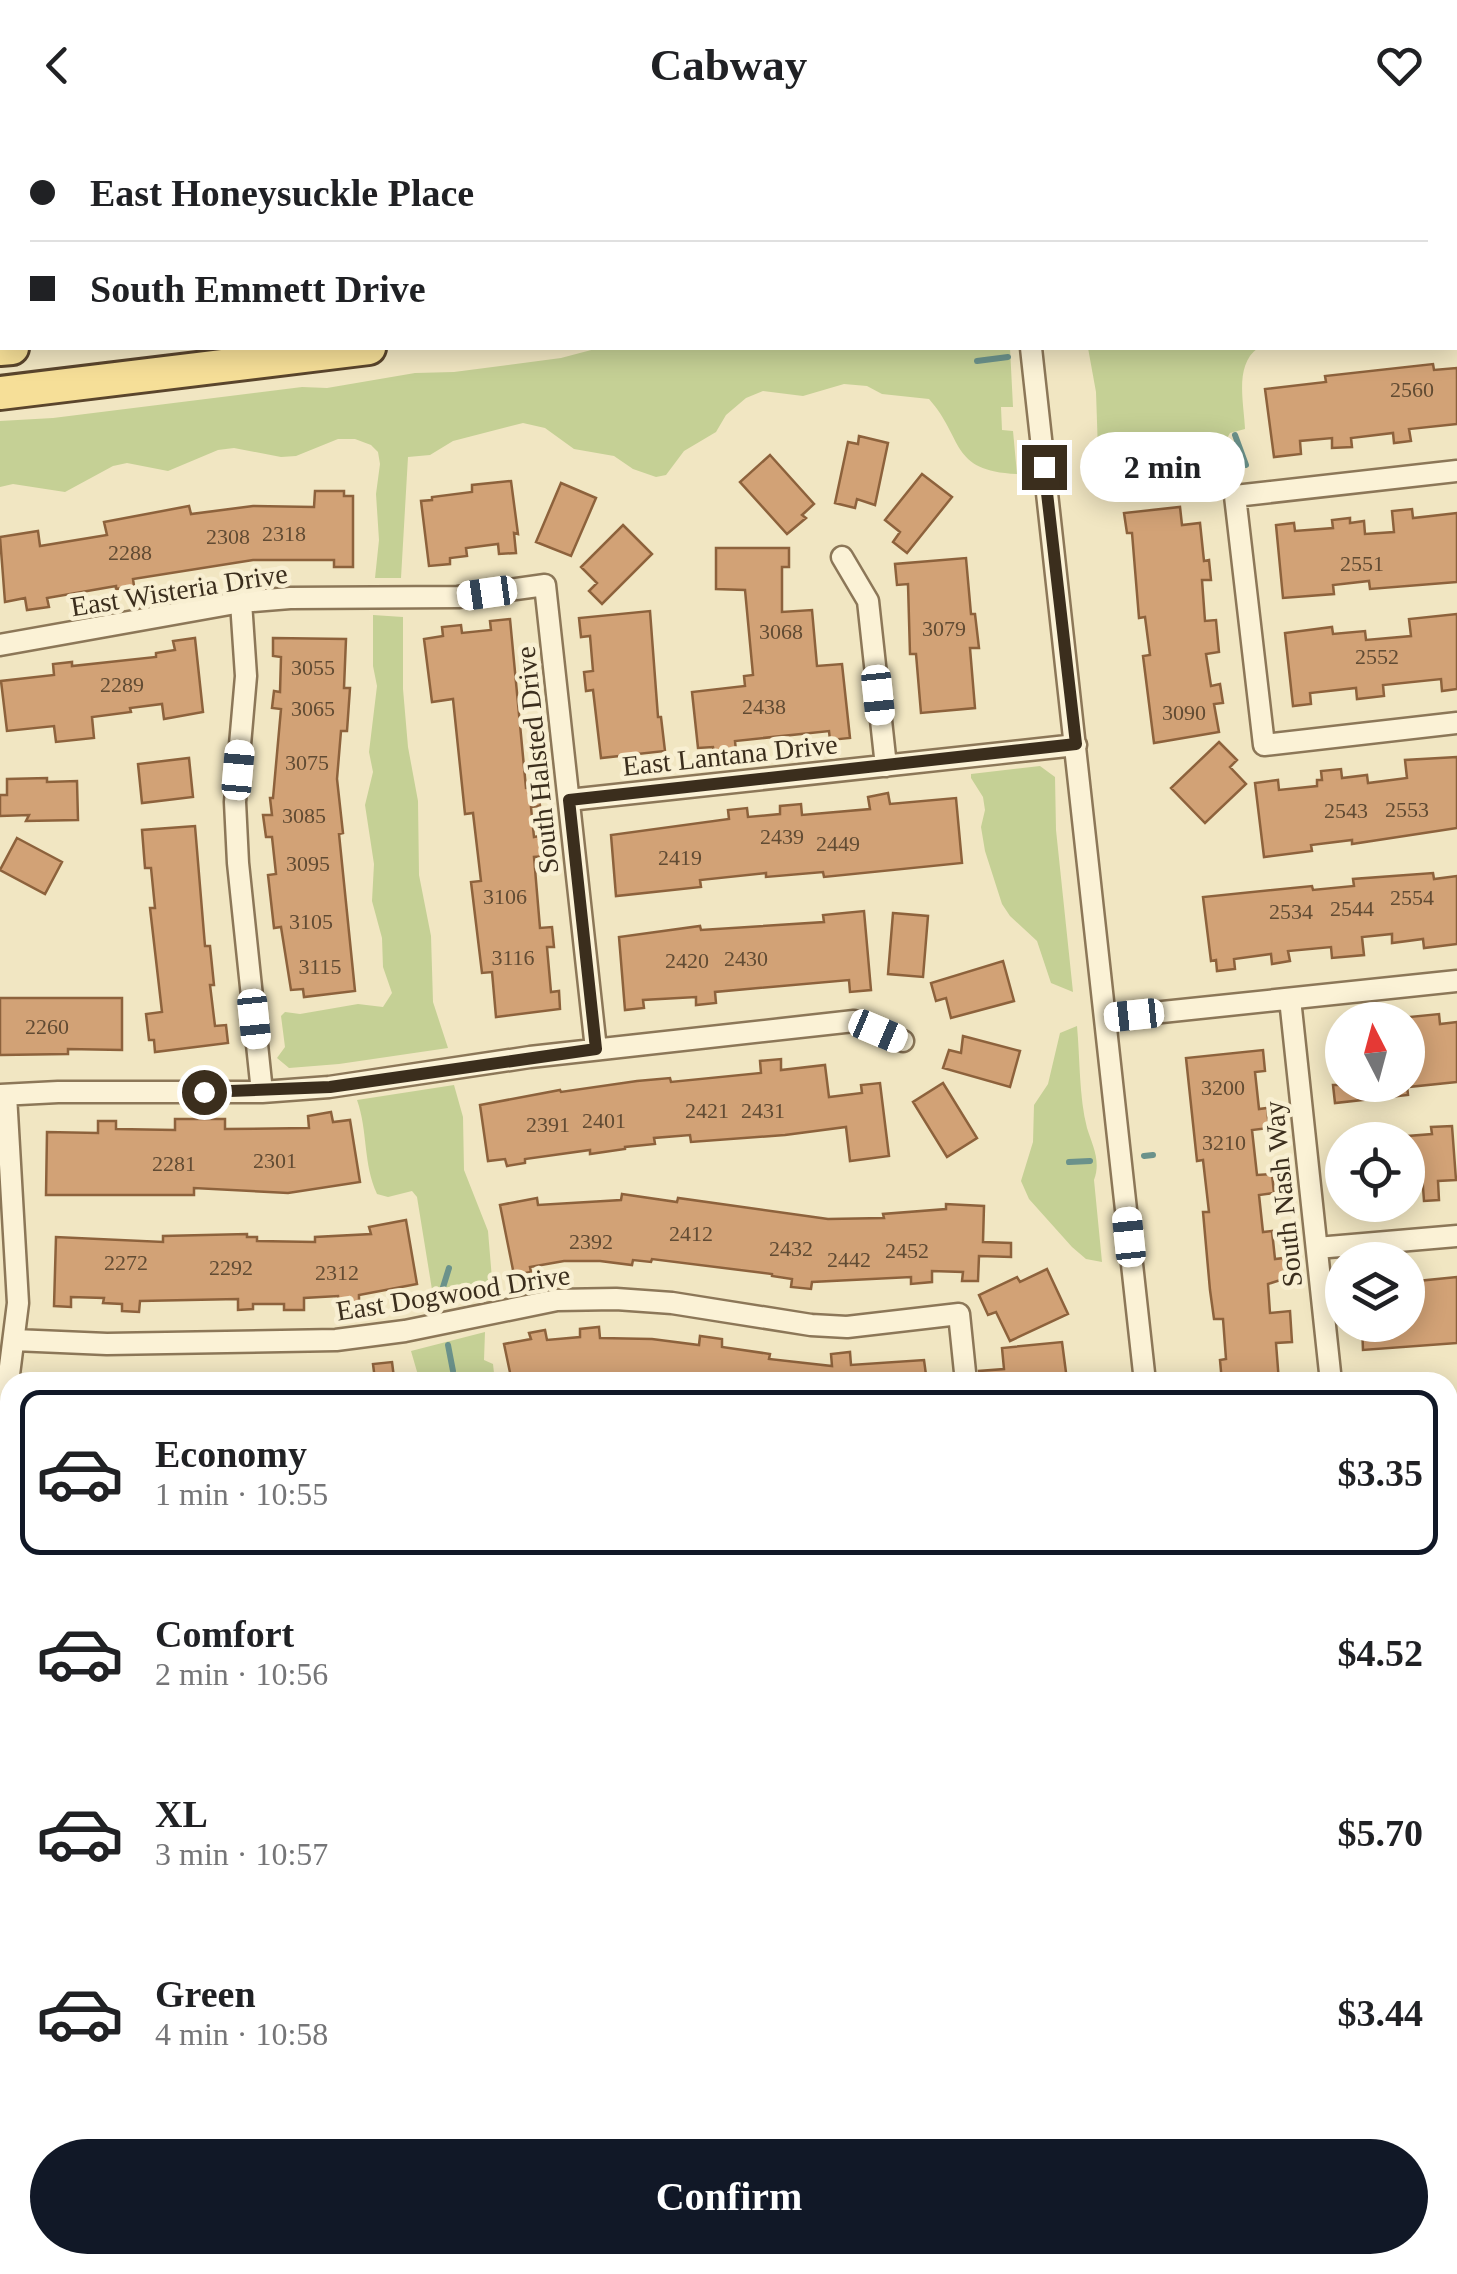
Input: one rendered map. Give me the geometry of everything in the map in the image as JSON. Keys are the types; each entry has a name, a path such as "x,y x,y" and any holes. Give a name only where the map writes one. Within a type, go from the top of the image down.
{"main road":[{"path":"0,393 353,350"}],"street":[{"path":"1030,350 1143,1372"},
{"path":"1457,471 1236,496 1264,746 1457,723"},
{"path":"842,557 868,601 886,766"},
{"name":"East Wisteria Drive","path":"0,645 241,602 458,597 546,585"},
{"name":"South Halsted Drive","path":"546,585 596,1049"},
{"path":"241,602 246,676 235,802 262,1092"},
{"name":"East Lantana Drive","path":"569,800 1076,744"},
{"path":"1105,1018 1457,981"},
{"name":"South Nash Way","path":"1290,999 1330,1372"},
{"path":"10,1372 18,1271 3,1095 262,1092 330,1087 596,1049 854,1021 903,1041"},
{"path":"1317,1248 1457,1236"},
{"name":"East Dogwood Drive","path":"14,1340 107,1344 336,1340 405,1331 557,1300 616,1298 847,1327 958,1314 965,1372"}],"green space":[{"path":"591,350 1010,350 1013,407 1001,407 1002,430 1013,431 1017,474 995,472 969,459 929,399 882,394 867,386 844,384 803,396 763,391 746,398 726,415 716,432 684,451 666,475 656,477 633,469 614,456 574,449 545,428 523,423 453,441 430,455 408,457 401,578 375,578 380,464 378,452 371,445 355,439 338,439 296,456 234,448 218,450 168,471 127,463 113,466 65,492 13,484 0,487 0,421 302,387 327,388 415,373 561,358"},
{"path":"1088,350 1256,350 1243,374 1245,429 1230,433 1225,442 1230,451 1200,484 1139,489 1113,475 1098,451 1096,392"},
{"path":"373,615 403,617 403,689 418,801 419,875 431,936 433,1002 448,1048 289,1068 277,1058 285,1047 281,1016 285,1012 300,1014 358,1004 383,1007 392,993 383,967 382,938 372,901 374,864 365,805 373,772 369,752 377,686"},
{"path":"1040,766 1055,777 1056,830 1073,992 1051,983 1037,941 1002,904 985,851 981,827 983,797 971,778 971,774"},
{"path":"1077,1026 1082,1103 1096,1160 1094,1180 1102,1262 1086,1259 1072,1247 1029,1199 1021,1181 1033,1142 1034,1105 1048,1084 1060,1033"},
{"path":"454,1085 463,1117 464,1170 488,1231 493,1291 434,1302 417,1197 412,1191 388,1197 377,1194 357,1100"},
{"path":"485,1332 484,1360 493,1364 494,1372 417,1372 411,1351"}],"building":[{"path":"1433,364 1434,370 1457,368 1457,424 1409,429 1411,441 1394,443 1393,433 1351,438 1352,447 1332,448 1332,438 1300,441 1301,454 1274,457 1265,389 1326,382 1325,376"},
{"path":"859,436 888,443 875,505 857,499 855,508 835,503 848,442 858,444"},
{"path":"770,455 814,504 802,515 806,518 787,534 740,482"},
{"path":"922,474 952,497 907,553 893,542 900,532 885,520"},
{"path":"511,481 518,534 514,533 516,553 499,554 498,544 466,548 467,556 450,558 450,564 429,566 421,501 472,492 472,485"},
{"path":"561,483 596,498 571,556 536,542"},
{"path":"315,491 344,491 344,496 353,496 353,567 334,567 334,560 253,560 133,579 134,586 47,598 49,607 27,610 25,598 5,602 0,537 38,531 40,546 107,535 104,522 189,506 191,514 253,506 314,507"},
{"path":"1180,507 1182,525 1200,523 1204,561 1209,560 1211,580 1202,580 1205,621 1216,620 1219,652 1206,654 1211,686 1220,684 1223,703 1214,704 1219,732 1154,743 1143,656 1150,655 1145,617 1139,618 1132,533 1127,533 1124,513"},
{"path":"1412,509 1413,518 1457,513 1457,582 1370,589 1369,581 1333,585 1334,594 1283,598 1276,525 1294,523 1295,531 1333,528 1332,520 1350,518 1350,523 1364,521 1365,534 1394,532 1392,511"},
{"path":"623,525 652,554 602,604 589,591 597,583 581,567"},
{"path":"716,548 789,548 789,567 782,567 782,612 812,610 817,666 842,664 850,738 830,740 829,731 735,741 736,751 714,753 713,747 698,748 692,692 745,686 744,676 753,675 745,590 716,589"},
{"path":"966,558 971,614 975,614 979,648 970,648 975,708 921,713 916,654 910,654 908,584 897,585 895,564"},
{"path":"650,611 658,717 665,751 601,758 593,690 586,691 584,672 593,671 590,636 581,637 579,618"},
{"path":"1457,614 1457,689 1442,691 1441,679 1383,685 1384,696 1357,699 1356,688 1310,693 1311,704 1293,706 1285,633 1332,627 1333,634 1365,631 1366,640 1411,636 1409,619"},
{"path":"510,619 526,788 538,787 540,806 531,807 534,837 545,835 547,856 534,857 540,928 552,927 554,947 547,947 551,992 559,991 560,1009 496,1017 492,972 482,973 471,882 481,881 473,813 465,814 453,699 432,702 424,639 443,636 442,627 461,625 462,633 491,630 490,621"},
{"path":"195,638 203,712 164,719 162,704 130,708 131,712 92,717 94,738 56,742 54,726 7,731 1,681 54,675 53,664 72,662 72,666 156,657 156,653 175,650 173,641"},
{"path":"273,638 346,639 344,688 350,688 347,731 341,731 337,779 355,991 304,997 303,989 291,990 281,927 274,928 268,875 276,874 272,837 266,837 263,815 272,815 270,798 281,709 272,708 274,691 280,692 281,657 273,656"},
{"path":"1219,742 1237,760 1230,767 1246,784 1205,823 1171,788"},
{"path":"1457,757 1457,828 1352,844 1352,840 1311,845 1312,851 1264,857 1255,783 1278,780 1279,790 1317,786 1317,780 1322,780 1321,771 1341,769 1342,778 1367,775 1368,783 1407,778 1405,760"},
{"path":"189,758 193,797 142,803 138,764"},
{"path":"47,778 47,782 77,781 78,820 26,821 29,815 0,816 0,795 7,795 7,779"},
{"path":"888,793 890,804 956,798 962,863 824,877 823,872 766,877 766,873 700,880 701,887 616,896 611,835 729,819 728,810 747,808 748,817 780,814 780,806 801,804 802,815 870,809 868,797"},
{"path":"195,826 205,946 210,946 214,985 210,985 215,1026 226,1025 228,1043 155,1052 154,1040 149,1040 146,1014 162,1012 150,908 155,908 151,868 145,868 142,830"},
{"path":"17,838 62,862 45,894 0,870"},
{"path":"1433,873 1434,879 1457,876 1457,944 1424,948 1423,939 1392,943 1392,934 1362,937 1364,955 1332,958 1331,947 1288,951 1290,961 1272,964 1271,954 1234,959 1235,969 1217,971 1216,960 1211,961 1203,897 1312,886 1313,890 1354,886 1353,879"},
{"path":"864,911 871,990 850,992 849,980 715,992 716,1003 696,1005 696,997 643,1000 644,1008 625,1010 619,937 700,926 701,930 824,922 823,915"},
{"path":"893,913 928,916 923,977 888,974"},
{"path":"1003,961 1014,1001 951,1018 946,998 936,1001 931,983"},
{"path":"0,998 122,998 122,1050 68,1049 68,1054 0,1055"},
{"path":"1439,1014 1440,1024 1457,1022 1457,1082 1425,1085 1425,1015"},
{"path":"963,1036 1020,1051 1010,1087 943,1068 949,1050 961,1053"},
{"path":"1263,1050 1265,1071 1255,1072 1259,1109 1267,1108 1269,1128 1252,1130 1257,1175 1272,1174 1274,1193 1259,1195 1263,1232 1272,1231 1275,1259 1284,1258 1287,1278 1268,1284 1270,1313 1290,1311 1292,1342 1276,1343 1278,1372 1221,1372 1220,1360 1226,1359 1223,1319 1214,1319 1203,1212 1209,1212 1203,1160 1197,1161 1186,1058"},
{"path":"781,1059 781,1070 825,1065 829,1097 862,1093 861,1085 880,1083 889,1156 850,1161 846,1127 691,1142 690,1135 654,1138 655,1144 525,1159 525,1163 507,1166 505,1159 488,1161 480,1105 637,1081 670,1078 671,1082 761,1073 760,1061"},
{"path":"943,1083 977,1138 947,1157 913,1102"},
{"path":"331,1112 333,1122 350,1120 360,1182 288,1193 194,1188 194,1195 46,1195 47,1132 98,1133 98,1121 116,1121 116,1129 175,1130 175,1119 225,1119 225,1129 309,1128 308,1116"},
{"path":"1452,1126 1456,1180 1438,1181 1439,1200 1425,1201 1425,1135 1432,1134 1431,1127"},
{"path":"622,1194 828,1219 884,1218 883,1214 946,1209 946,1204 984,1206 983,1242 1011,1243 1011,1257 979,1256 978,1281 962,1281 963,1272 932,1271 932,1282 911,1284 911,1277 812,1282 811,1289 791,1287 792,1279 772,1274 652,1259 633,1260 632,1265 564,1261 530,1267 531,1272 514,1275 500,1205 537,1198 538,1205 621,1200"},
{"path":"406,1220 417,1284 359,1295 359,1303 339,1304 338,1296 304,1298 304,1310 284,1310 284,1304 253,1304 253,1309 238,1310 238,1299 140,1301 139,1312 122,1311 122,1304 103,1303 104,1298 71,1297 71,1307 54,1306 56,1237 163,1242 163,1236 247,1234 257,1237 257,1241 315,1242 315,1237 371,1234 369,1227"},
{"path":"1047,1269 1068,1314 1010,1341 996,1312 988,1315 979,1295 1017,1277 1020,1282"},
{"path":"1457,1277 1457,1343 1363,1350 1363,1342 1425,1342 1425,1280"},
{"path":"599,1327 600,1338 699,1345 700,1336 722,1339 722,1347 770,1354 769,1359 832,1366 831,1354 850,1352 851,1365 924,1360 926,1372 510,1372 504,1344 531,1339 529,1333 545,1330 547,1340 580,1337 580,1329"},
{"path":"1062,1342 1066,1372 979,1372 1004,1369 1002,1348"},
{"path":"392,1362 393,1372 374,1372 373,1364"}],"waterway":[{"path":"977,361 1008,357"},
{"path":"1235,435 1246,465"},
{"path":"1144,1156 1153,1155"},
{"path":"1069,1162 1090,1161"},
{"path":"440,1297 449,1268"},
{"path":"448,1345 453,1371"}],"route":[{"path":"204,1092 330,1087 596,1049 569,800 1076,744 1044,467"}]}
